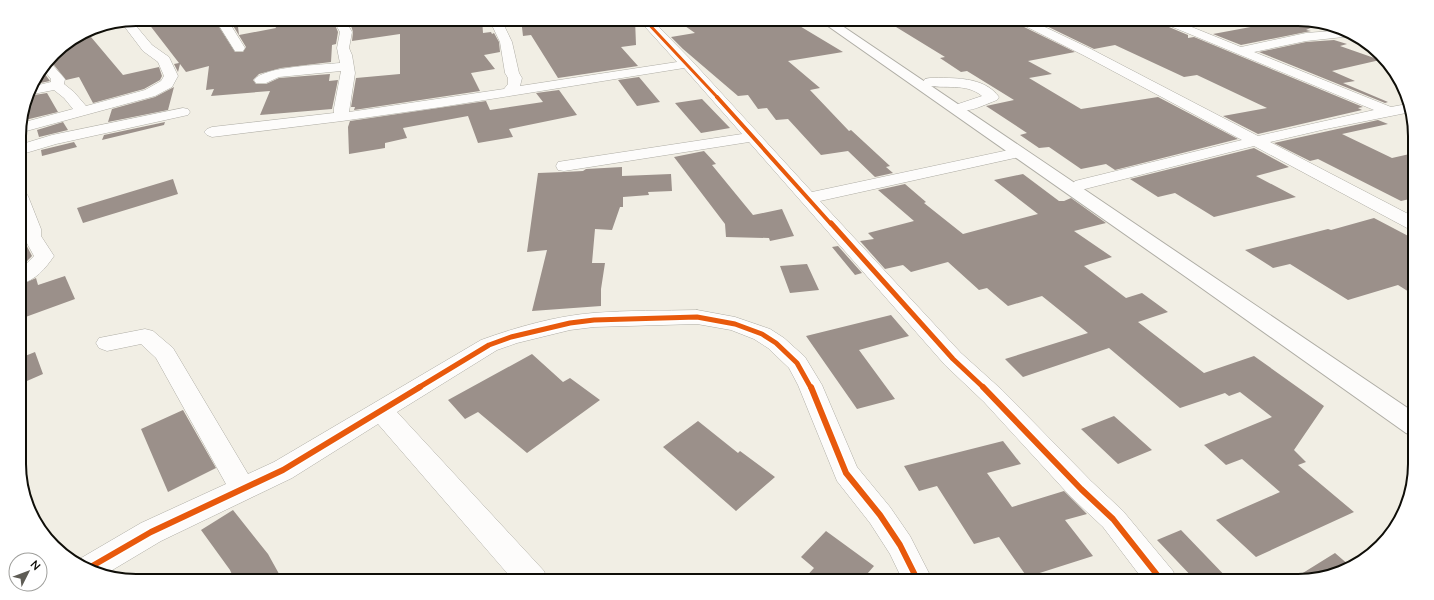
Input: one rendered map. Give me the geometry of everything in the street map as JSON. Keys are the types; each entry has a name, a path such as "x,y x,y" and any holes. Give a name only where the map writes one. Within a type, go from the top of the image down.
{"main road":[{"path":"834,26 1140,235 1408,421"},
{"path":"845,26 930,82 963,107 1408,406"}],"street":[{"path":"26,126 150,93 167,84 171,76 164,60 153,55 131,26"},
{"path":"226,26 239,48"},
{"path":"342,118 341,108 348,73 343,48 346,32 343,26"},
{"path":"498,26 506,42 510,65 515,78 515,84 509,92"},
{"path":"651,26 809,198 953,359 993,396 1081,489 1113,519 1156,574"},
{"path":"1033,26 1258,141 1408,221"},
{"path":"1179,26 1388,112"},
{"path":"1238,51 1306,37 1340,34"},
{"path":"212,132 342,118 687,64"},
{"path":"261,80 267,76 278,73 347,66"},
{"path":"49,68 58,79 57,85"},
{"path":"930,82 972,83 987,91 992,97 963,107"},
{"path":"36,90 57,85 66,92 83,112"},
{"path":"1081,185 1283,134 1404,109"},
{"path":"26,148 52,140 183,112"},
{"path":"564,166 753,137"},
{"path":"809,198 1018,152"},
{"path":"26,214 32,229 32,236 44,256 37,266 26,276"},
{"path":"94,566 151,532 283,470 490,345 519,335 570,323 594,320 697,317 735,324 762,334 776,343 797,363 810,385 846,473 880,515 900,545 914,574"},
{"path":"107,343 145,336 165,354 242,489"},
{"path":"381,411 527,574"}],"building":[{"path":"150,26 218,26 235,52 243,52 246,47 233,26 238,26 239,35 276,28 275,26 335,26 338,32 336,44 332,45 331,62 281,68 259,74 253,80 256,84 266,84 279,78 330,74 329,81 338,80 332,109 260,115 270,91 211,96 214,89 206,90 209,66 186,72 180,64 178,72 174,64 179,63"},
{"path":"351,26 482,26 483,33 494,33 499,42 500,52 484,55 495,69 471,73 480,91 354,110 355,107 351,107 356,78 400,74 400,34 352,41 353,32"},
{"path":"522,26 635,26 636,45 621,47 638,66 558,78 531,35 523,36"},
{"path":"685,26 800,26 843,52 788,61 820,88 810,90 849,131 851,130 890,166 886,167 893,173 875,177 848,151 821,155 788,119 776,120 767,108 758,109 748,95 738,96 671,37 695,33"},
{"path":"894,26 1022,26 1075,52 1028,61 1052,74 1029,78 1081,109 1158,97 1238,139 1115,170 1106,164 1081,169 1049,147 1039,148 1020,135 1027,133 986,106 1014,100 967,71 961,72 940,58 945,57"},
{"path":"1046,26 1167,26 1188,35 1188,38 1194,37 1363,107 1358,108 1362,110 1258,134 1223,116 1267,108 1197,75 1184,77 1115,45 1094,49"},
{"path":"1256,26 1312,27 1306,30 1311,31 1241,45 1213,34"},
{"path":"91,37 123,75 159,67 162,76 160,80 144,89 93,103 79,77 66,80 53,63 75,44 84,38"},
{"path":"1334,40 1347,44 1340,46 1377,59 1378,60 1332,71 1355,81 1343,83 1388,102 1385,103 1259,52 1306,42"},
{"path":"45,74 50,81 39,83"},
{"path":"639,77 660,102 637,106 618,80"},
{"path":"174,87 168,110 108,122 112,109 155,97"},
{"path":"559,90 577,115 509,129 513,137 478,143 468,116 403,128 407,138 385,143 385,148 349,154 348,127 350,121 486,101 490,110 543,102 536,93"},
{"path":"47,93 58,112 27,119 34,95"},
{"path":"702,99 730,128 701,133 675,103"},
{"path":"1378,120 1388,124 1342,134 1392,158 1408,154 1408,199 1401,201 1318,159 1310,161 1274,143"},
{"path":"63,122 68,130 39,137 37,130"},
{"path":"165,122 164,125 102,140 104,135"},
{"path":"74,142 77,147 42,156 41,150"},
{"path":"1254,148 1289,167 1256,176 1296,197 1214,217 1175,193 1158,197 1130,179"},
{"path":"704,151 716,164 712,165 753,215 782,209 794,236 770,241 769,238 726,237 725,224 674,157"},
{"path":"622,167 622,176 671,174 672,191 648,192 649,195 623,197 623,207 620,207 612,230 595,229 592,263 605,263 601,289 601,306 532,311 547,250 527,252 538,173 583,171 586,169"},
{"path":"1023,174 1059,201 1064,201 1071,198 1106,223 1074,231 1112,257 1084,266 1126,298 1142,293 1168,312 1138,322 1204,373 1254,356 1324,406 1294,450 1306,462 1298,465 1354,512 1256,557 1216,520 1280,492 1242,459 1226,465 1204,445 1272,417 1240,392 1229,396 1225,393 1180,408 1109,348 1023,377 1005,359 1088,333 1042,296 1008,306 987,288 979,290 948,262 911,272 903,265 885,269 860,241 874,239 868,233 914,221 878,190 905,184 926,202 924,203 963,234 1038,214 994,180"},
{"path":"173,179 178,194 83,223 77,208"},
{"path":"1374,218 1408,236 1408,291 1398,285 1348,300 1290,264 1273,268 1245,250 1328,229 1331,230"},
{"path":"26,245 32,256 26,262"},
{"path":"838,246 862,273 855,275 832,247"},
{"path":"807,264 819,290 790,293 780,266"},
{"path":"65,276 75,299 26,317 26,282 36,278 38,285"},
{"path":"891,315 909,336 859,350 895,399 857,409 806,336"},
{"path":"35,352 43,374 26,381 26,356"},
{"path":"532,354 563,382 570,378 600,400 527,453 478,412 465,419 448,400"},
{"path":"183,410 216,468 168,492 141,429"},
{"path":"1114,416 1152,450 1118,464 1081,429"},
{"path":"698,421 738,453 740,451 775,477 736,511 663,447"},
{"path":"1003,441 1021,464 987,473 1012,507 1064,491 1087,514 1065,520 1093,556 1036,574 1025,574 999,537 974,544 937,486 919,491 904,466"},
{"path":"233,510 268,554 279,574 232,574 201,530"},
{"path":"1181,530 1223,574 1189,574 1157,540"},
{"path":"826,531 874,566 867,574 808,574 814,568 801,557"},
{"path":"1335,553 1347,563 1320,572 1301,574"}],"cycle path":[{"path":"651,26 687,64 953,359 993,396 1081,489 1113,519 1156,574"},
{"path":"93,565 151,532 283,470 489,345 511,337 570,323 594,320 697,317 735,324 762,334 776,343 797,363 810,385 846,473 880,515 900,545 914,574"}]}
